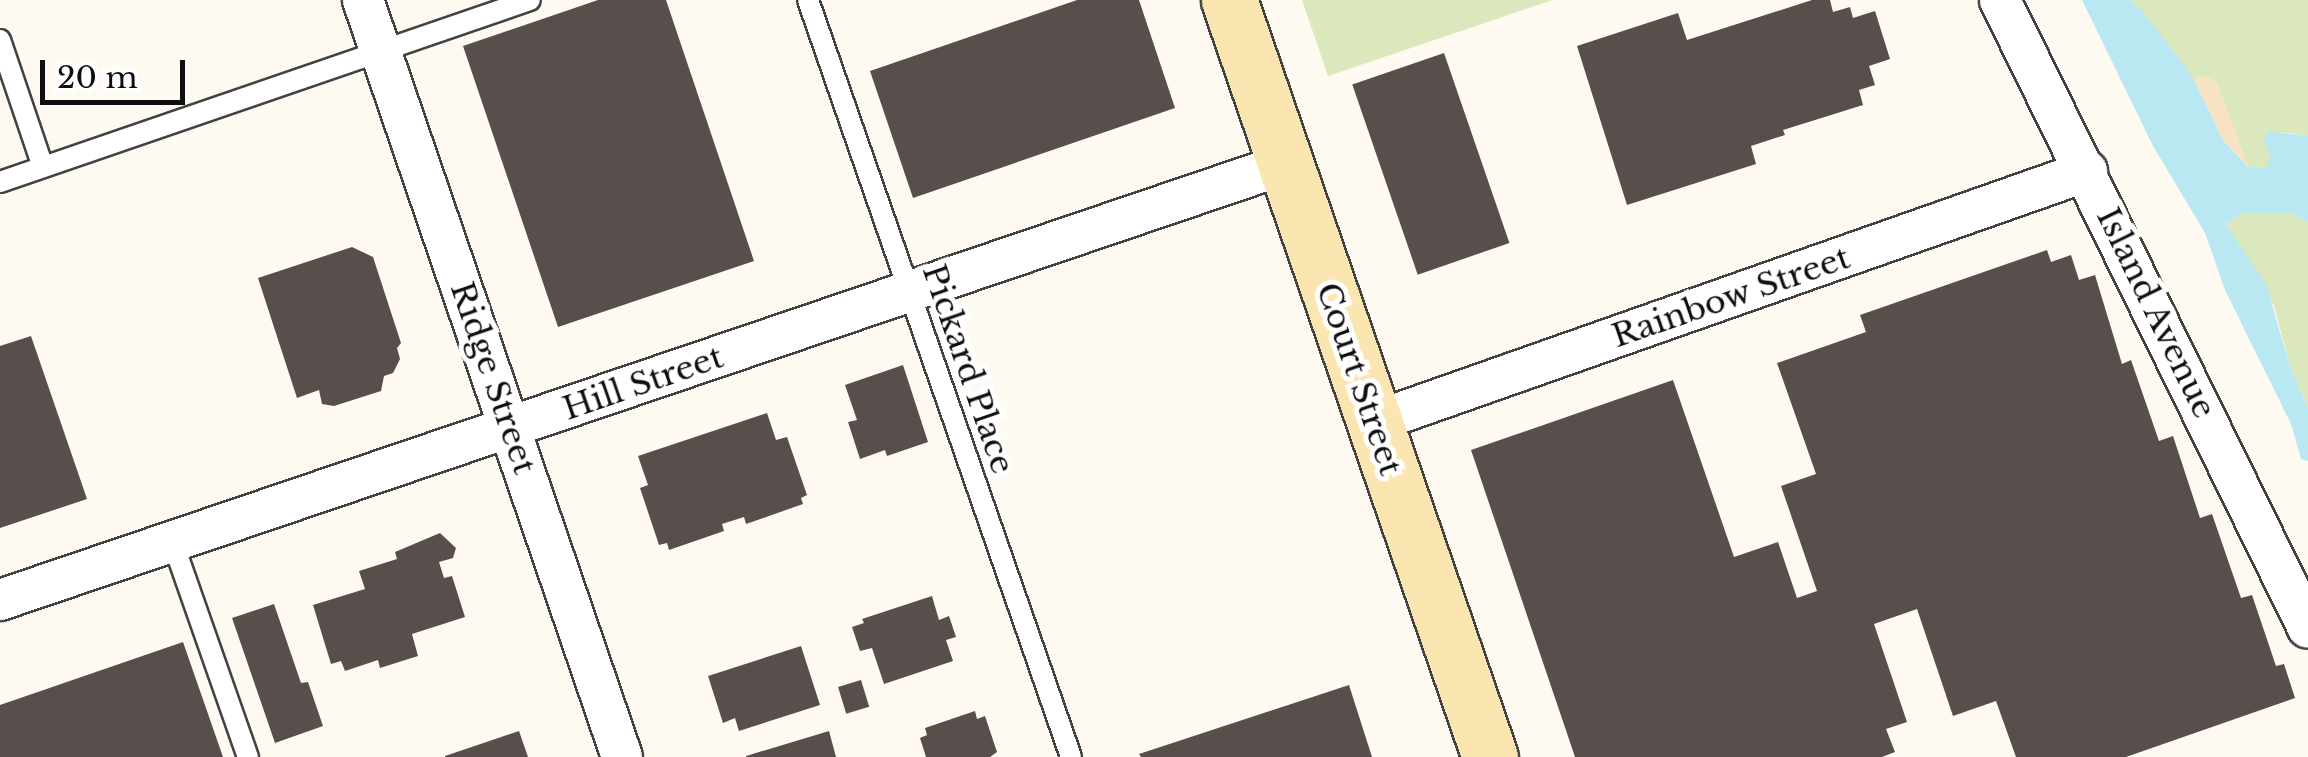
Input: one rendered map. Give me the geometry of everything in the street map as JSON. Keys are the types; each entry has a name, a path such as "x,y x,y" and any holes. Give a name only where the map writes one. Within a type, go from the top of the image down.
{"street":[{"name":"Ridge Street","path":"362,0 622,757"},
{"name":"Court Street","path":"1229,0 1490,757"},
{"name":"Island Avenue","path":"2000,0 2088,172 2308,628"},
{"name":"Hill Street","path":"0,600 1285,164"},
{"name":"Rainbow Street","path":"1374,422 2088,172"}],"lane":[{"path":"0,182 530,0"},
{"name":"Pickard Place","path":"808,0 1071,757"},
{"path":"0,40 42,167"},
{"path":"173,543 248,757"}],"green space":[{"path":"1302,0 1553,0 1328,76"},
{"path":"2130,0 2308,0 2308,136 2282,132 2267,168 2248,167 2217,84 2209,78 2193,77"},
{"path":"2240,213 2292,213 2308,222 2308,409 2289,363 2274,306 2226,225"}],"sand":[{"path":"2193,77 2209,78 2217,84 2248,167 2223,140"}],"water":[{"path":"2082,0 2130,0 2142,10 2193,77 2223,140 2248,167 2267,168 2270,154 2264,142 2268,131 2308,136 2308,222 2292,213 2241,213 2226,225 2266,284 2289,363 2308,409 2308,461 2301,459 2291,424 2225,290 2205,233 2153,146"}],"building":[{"path":"598,0 666,0 754,261 558,327 463,46"},
{"path":"1077,0 1139,0 1175,108 913,198 870,71"},
{"path":"1812,0 1830,0 1833,12 1850,7 1853,18 1875,11 1890,59 1869,66 1875,85 1859,90 1863,105 1783,130 1785,135 1751,146 1756,164 1627,205 1577,46 1678,13 1687,40"},
{"path":"1444,53 1509,243 1418,275 1352,85"},
{"path":"352,247 373,257 401,343 397,348 400,359 393,373 384,376 381,391 334,406 322,404 319,390 297,398 258,278"},
{"path":"2047,250 2051,262 2071,255 2079,280 2095,275 2122,364 2131,360 2159,441 2173,436 2200,518 2212,514 2241,598 2252,595 2276,666 2284,664 2295,698 2126,757 2016,757 1996,701 1953,716 1917,609 1874,624 1907,722 1886,729 1895,752 1882,757 1575,757 1471,450 1673,380 1734,557 1778,542 1797,598 1817,591 1781,486 1816,474 1777,363 1866,332 1860,315"},
{"path":"31,336 87,499 0,528 0,346"},
{"path":"903,365 928,442 887,456 885,450 860,459 848,422 857,420 845,385"},
{"path":"767,413 776,440 787,437 807,495 801,498 803,504 746,524 744,517 722,524 724,531 669,550 667,543 659,545 640,488 648,485 638,456"},
{"path":"440,533 456,548 453,558 439,562 444,578 452,576 465,617 412,634 418,656 380,668 378,660 345,671 341,661 331,664 313,605 365,589 359,571 397,559 395,552"},
{"path":"932,596 939,620 949,616 956,637 946,640 953,661 884,684 872,648 860,651 852,627 864,623 862,619"},
{"path":"274,604 301,683 308,682 323,726 275,743 232,618"},
{"path":"183,642 223,757 0,757 0,705"},
{"path":"801,646 820,705 739,731 735,718 723,723 708,676"},
{"path":"861,680 869,707 846,714 838,687"},
{"path":"1349,685 1372,757 1139,754"},
{"path":"975,711 977,719 985,716 997,752 990,757 926,757 920,738 927,735 925,728"},
{"path":"519,731 528,757 445,757 445,756"},
{"path":"829,731 836,757 746,757 746,756"}]}
